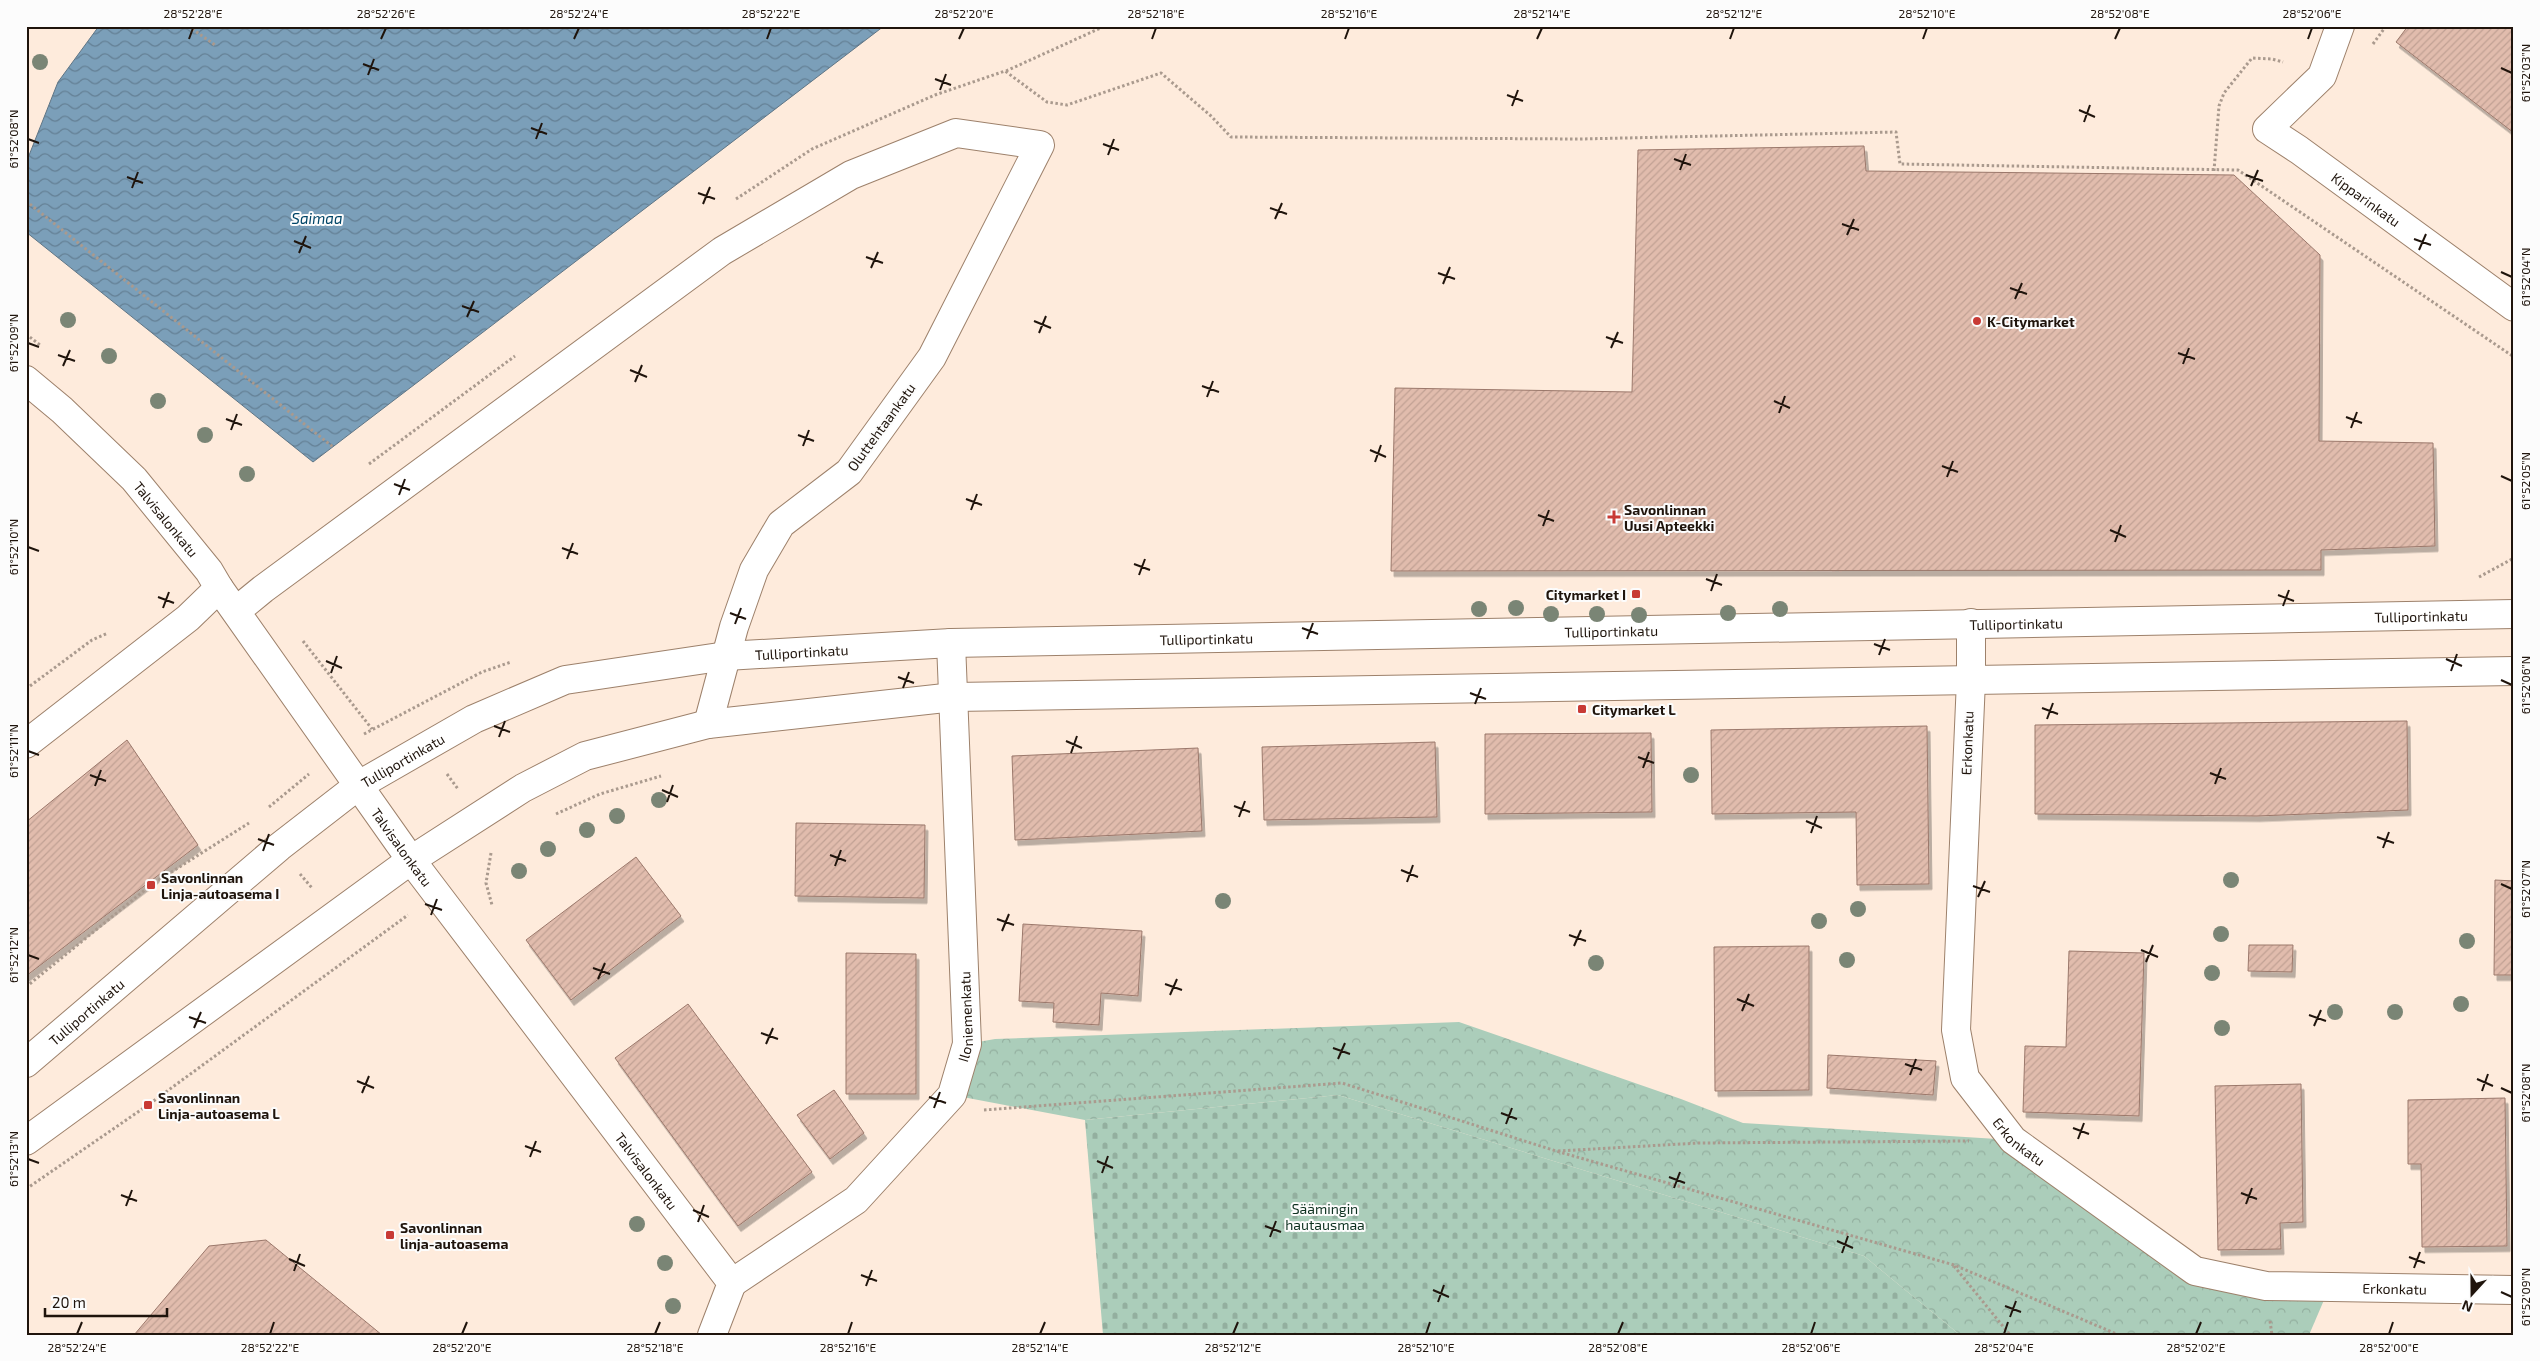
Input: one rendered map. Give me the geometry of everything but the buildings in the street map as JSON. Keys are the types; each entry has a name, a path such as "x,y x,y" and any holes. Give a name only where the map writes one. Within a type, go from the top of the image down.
{"main road":[{"name":"Kipparinkatu","path":"2340,26 2322,76 2268,129 2514,307"},
{"name":"Oluttehtaankatu","path":"236,611 262,589 722,251 851,175 956,134 1040,145 932,357 849,472 781,524 754,570 726,656 708,724"},
{"name":"Talvisalonkatu","path":"26,380 62,410 134,479 209,571 219,588 411,860 732,1283"},
{"path":"26,744 188,618 219,588"},
{"name":"Tulliportinkatu","path":"26,1063 279,847 359,785 474,719 565,680 726,656 951,643 2514,614"},
{"name":"Erkonkatu","path":"1971,624 1971,680 1956,1030 1965,1078 2012,1140 2195,1271 2266,1286 2514,1290"},
{"name":"Iloniemenkatu","path":"732,1283 856,1200 952,1095 967,1044 951,643"},
{"path":"26,1141 411,860 523,788 585,756 708,724 954,697 2514,671"},
{"path":"712,1335 732,1283"}],"path":[{"path":"188,26 215,45"},
{"path":"731,202 812,149 935,95 1005,71 1105,26"},
{"path":"1005,71 1047,102 1067,105 1161,72 1211,116 1231,138 1580,139 1896,132 1900,164 2238,170 2514,357"},
{"path":"26,200 333,447"},
{"path":"366,466 516,355"},
{"path":"406,711 492,842 486,883 494,910"},
{"path":"26,987 151,885 258,816 290,787 372,729"},
{"path":"555,814 600,794 665,775"},
{"path":"258,816 279,847 362,949"},
{"path":"26,1190 148,1105 437,893"},
{"path":"952,1095 982,1110 1342,1083 1556,1151 1954,1265 2119,1335"},
{"path":"1556,1151 1699,1144 2012,1140"},
{"path":"1954,1265 2010,1335"}],"green space":[{"path":"1459,1022 1681,1099 1743,1123 2013,1140 2195,1271 2330,1286 2309,1335 1960,1335 1864,1256 1338,1095 1085,1120 952,1095 967,1044 995,1039"},
{"name":"Säämingin hautausmaa","path":"1338,1095 1864,1256 1960,1335 1103,1335 1085,1120"}],"water":[{"name":"Saimaa","path":"99,26 884,26 313,462 26,232 26,163 58,82"}],"place":[{"name":"K-Citymarket","path":"1977,321"},
{"name":"Savonlinnan Uusi Apteekki","path":"1614,517"},
{"name":"Citymarket I","path":"1636,594"},
{"name":"Citymarket L","path":"1582,709"},
{"name":"Savonlinnan Linja-autoasema I","path":"151,885"},
{"name":"Savonlinnan Linja-autoasema L","path":"148,1105"},
{"name":"Savonlinnan linja-autoasema","path":"390,1235"}]}
